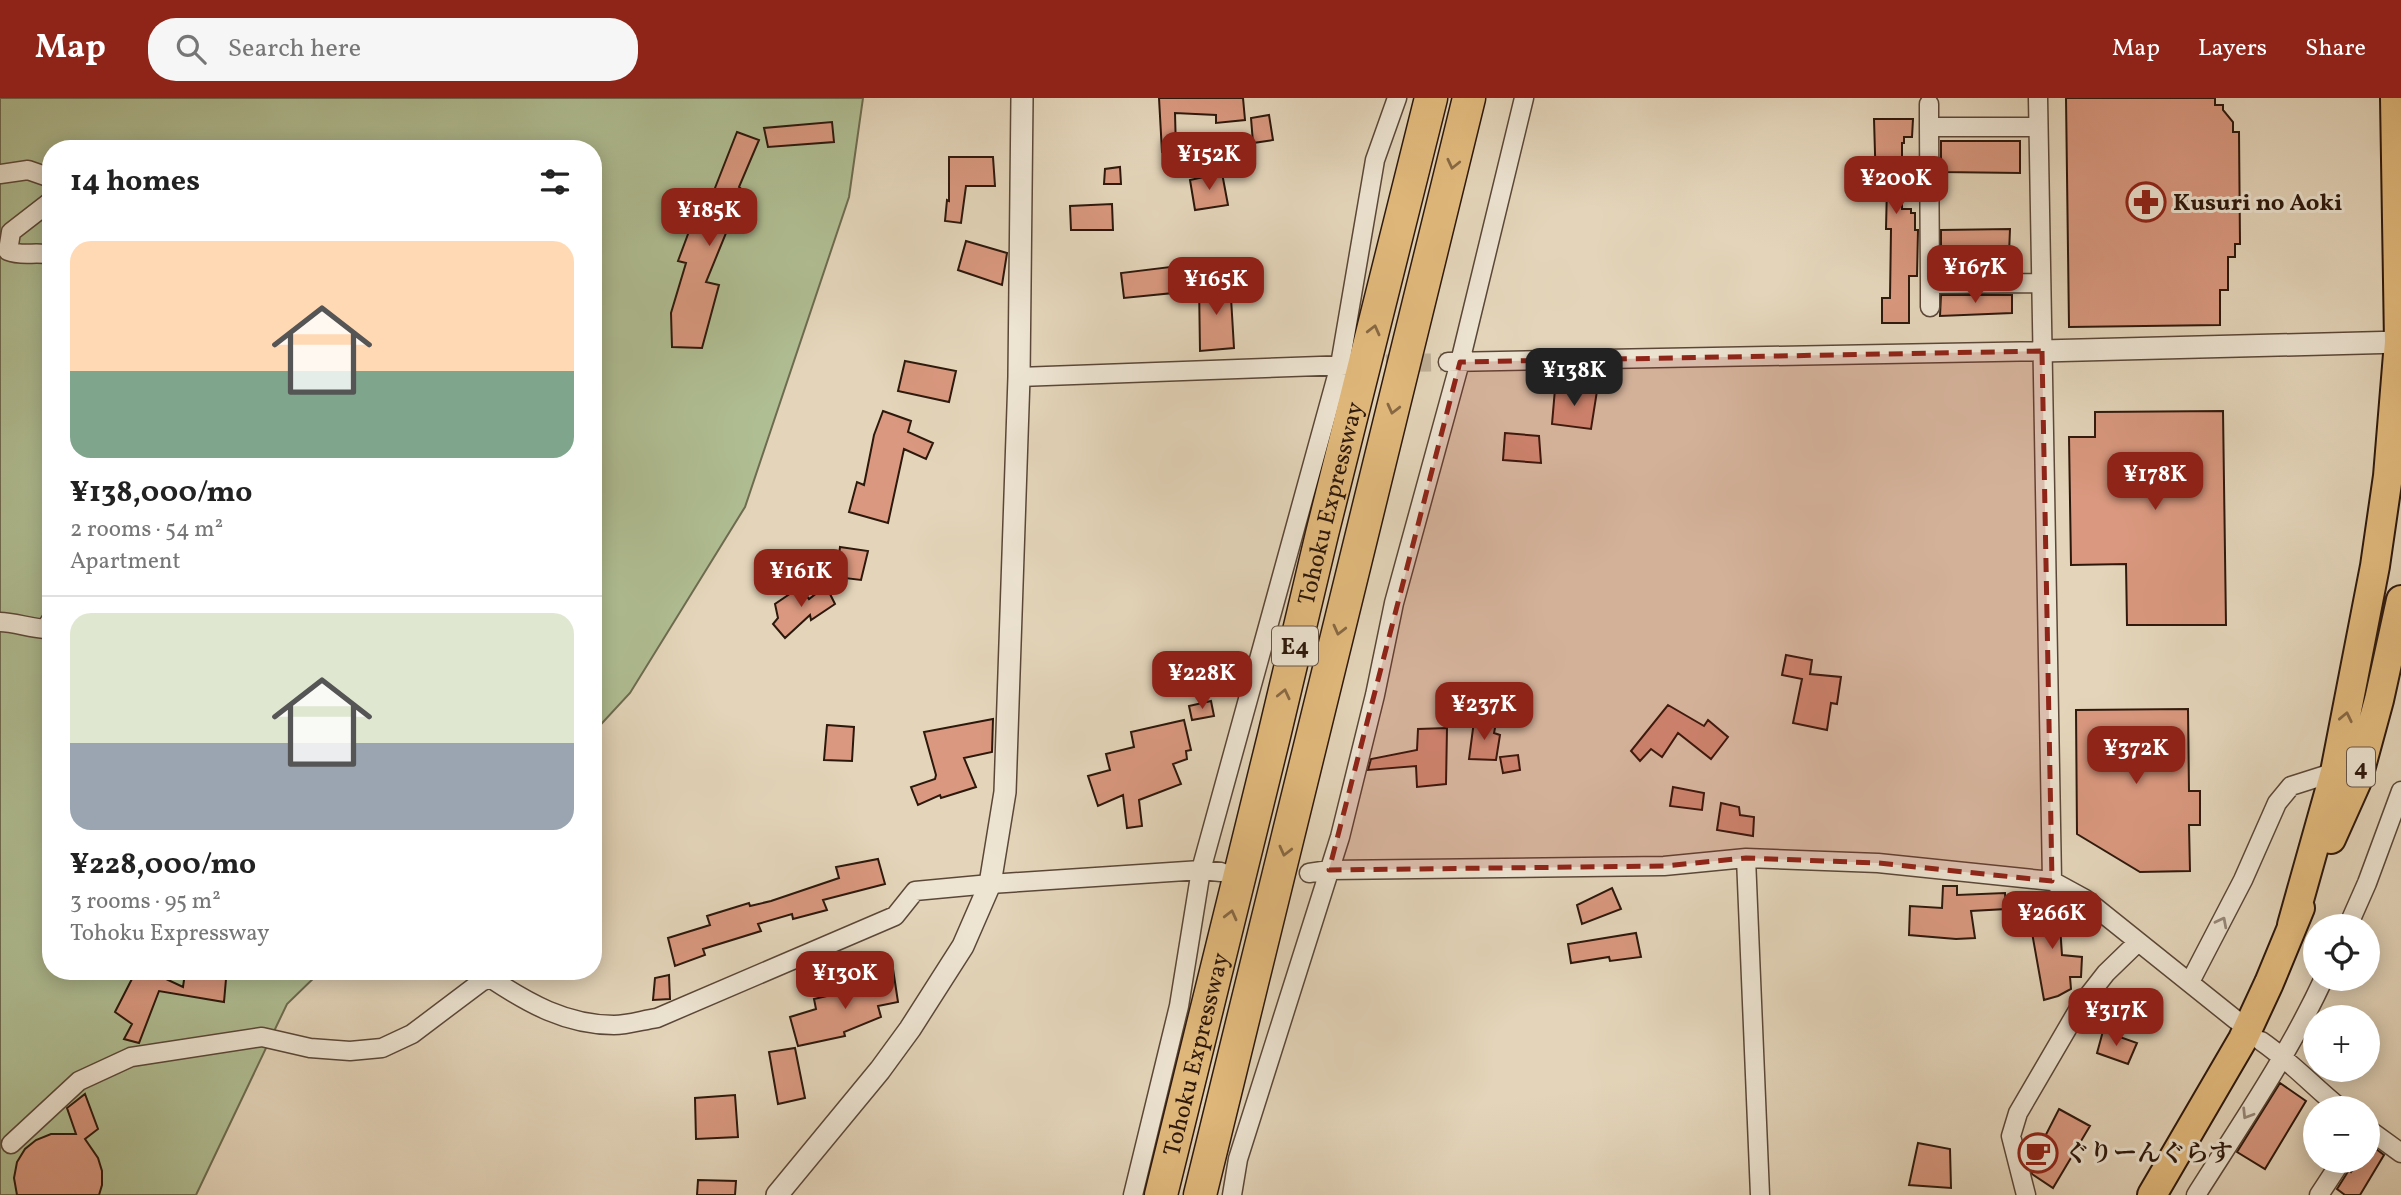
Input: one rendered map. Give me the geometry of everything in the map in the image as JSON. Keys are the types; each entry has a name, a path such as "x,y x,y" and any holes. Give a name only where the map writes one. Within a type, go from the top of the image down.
{"highway":[{"name":"Tohoku Expressway","path":"1161,1195 1322,534 1432,98"},
{"name":"Tohoku Expressway","path":"1200,1195 1469,98"},
{"name":"4","path":"2292,925 2335,772 2375,566 2388,476 2400,342 2395,98"},
{"name":"4","path":"2151,1195 2243,1039 2357,781 2382,688 2401,600"}],"street":[{"path":"777,1195 880,1070 910,1029 963,946 990,884 1005,792 1019,377 1022,98"},
{"path":"1133,1195 1180,1006 1201,870 1346,365 1375,160 1397,98"},
{"path":"1232,1195 1238,1159 1340,837 1372,708 1394,603 1454,362 1524,98"},
{"path":"2038,98 2052,881"},
{"path":"1928,104 1930,307"},
{"path":"1928,127 2038,127"},
{"path":"0,174 28,170 42,175"},
{"path":"42,208 11,232 8,251 19,256 42,253"},
{"path":"1930,284 2041,283"},
{"path":"1454,362 2400,342"},
{"path":"1019,377 1346,365"},
{"path":"0,622 42,629"},
{"path":"2190,982 2243,880 2277,803 2291,786 2335,772"},
{"path":"2353,914 2401,791"},
{"path":"1746,858 1760,1195"},
{"path":"1309,873 1329,870 1664,866 1746,858 1878,863 2052,881 2085,899 2236,1020"},
{"path":"493,980 525,1002 573,1020 615,1025 657,1018 895,916 915,891 1201,870 1221,872"},
{"path":"2026,1195 2011,1136 2018,1113 2081,1005 2106,973 2137,943"},
{"path":"11,1144 79,1081 131,1057 262,1037 310,1048 350,1051 382,1048 412,1034 486,980"},
{"path":"2196,1195 2283,1056 2318,991"},
{"path":"2262,1041 2283,1056 2325,1096"},
{"path":"2380,1138 2401,1153"},
{"path":"2319,1195 2333,1173"}],"highlighted area":[{"path":"2042,351 2052,881 1878,863 1746,858 1664,866 1329,870 1460,362"}],"green space":[{"path":"0,98 863,98 849,197 745,507 630,693 602,723 602,140 42,140 42,980 312,980 287,1004 196,1195 0,1195"}],"building":[{"path":"1159,98 1243,98 1245,120 1216,123 1216,115 1175,113 1176,151 1162,152"},
{"path":"2066,98 2215,98 2215,105 2223,105 2223,110 2233,122 2233,132 2239,132 2240,244 2235,244 2235,257 2228,257 2228,290 2220,290 2220,325 2069,327"},
{"path":"1269,115 1273,140 1253,143 1251,118"},
{"path":"1874,119 1913,119 1912,137 1904,137 1902,143 1902,209 1911,209 1911,213 1915,213 1915,230 1918,230 1917,276 1909,276 1909,323 1882,323 1882,298 1890,298 1891,229 1886,229 1887,186 1876,187"},
{"path":"832,122 834,142 768,147 764,128"},
{"path":"737,132 759,140 739,187 751,197 745,214 735,211 706,282 719,285 702,348 672,347 671,313 686,263 678,261 694,218 702,221"},
{"path":"1941,141 2020,141 2020,173 1941,172"},
{"path":"949,157 993,157 995,186 966,186 961,223 945,221 947,200 949,201"},
{"path":"1120,167 1121,184 1104,184 1105,169"},
{"path":"1222,173 1228,205 1195,210 1190,180"},
{"path":"1112,204 1113,230 1071,230 1070,206"},
{"path":"2010,229 2009,254 1941,254 1941,230"},
{"path":"966,241 1007,253 1002,285 958,270"},
{"path":"1170,267 1173,293 1124,298 1121,273"},
{"path":"1230,281 1234,348 1200,351 1199,284"},
{"path":"1941,295 2012,295 2012,313 1940,316"},
{"path":"905,361 956,371 949,402 898,391"},
{"path":"1555,389 1597,391 1591,429 1552,424"},
{"path":"883,411 911,421 908,432 933,443 926,459 904,449 888,523 849,512 857,482 864,485 874,435"},
{"path":"2223,411 2226,625 2127,625 2126,564 2071,565 2069,437 2095,437 2095,412"},
{"path":"1505,433 1539,436 1541,463 1503,460"},
{"path":"840,547 868,551 861,580 836,577"},
{"path":"826,586 835,604 811,620 810,615 785,638 773,624 778,618 775,604 800,587 809,599"},
{"path":"1786,655 1812,660 1810,674 1841,677 1837,704 1831,703 1827,730 1793,723 1802,679 1782,675"},
{"path":"1211,701 1214,716 1192,720 1189,706"},
{"path":"1668,705 1704,726 1708,720 1728,737 1711,759 1678,733 1662,757 1651,749 1640,761 1631,751"},
{"path":"2188,709 2189,791 2200,791 2200,825 2189,825 2190,871 2140,872 2077,834 2076,710"},
{"path":"993,719 992,752 964,758 976,787 941,798 940,795 918,805 911,787 935,779 936,775 924,732"},
{"path":"1184,720 1191,750 1186,751 1187,759 1173,764 1181,784 1139,800 1142,826 1127,828 1123,795 1098,806 1088,776 1110,770 1106,754 1134,747 1131,732"},
{"path":"1474,721 1496,723 1494,733 1500,735 1496,760 1469,759"},
{"path":"827,725 854,727 852,761 824,760"},
{"path":"1447,728 1446,784 1417,787 1416,766 1368,770 1371,759 1417,750 1418,729"},
{"path":"1518,755 1520,770 1503,773 1500,757"},
{"path":"1673,787 1704,793 1702,810 1670,806"},
{"path":"1721,803 1739,807 1740,815 1754,817 1753,836 1717,830"},
{"path":"878,859 885,884 823,900 827,910 793,919 792,914 758,924 761,931 703,949 705,955 675,966 668,938 710,925 707,916 749,903 750,906 771,901 839,878 836,867"},
{"path":"1943,886 1957,886 1957,895 2005,893 2006,909 1971,911 1975,938 1909,935 1910,906 1942,908"},
{"path":"1612,888 1621,909 1582,924 1577,905"},
{"path":"2034,898 2052,900 2053,910 2059,911 2062,955 2082,957 2081,977 2070,977 2071,989 2044,1000 2031,927"},
{"path":"1636,933 1641,957 1610,961 1609,957 1571,963 1568,944"},
{"path":"893,969 898,1002 878,1006 881,1017 844,1032 845,1036 798,1046 790,1017 816,1009 814,999 878,984 875,974"},
{"path":"669,975 670,999 653,1000 655,978"},
{"path":"131,980 168,980 183,987 184,980 226,980 224,1002 159,991 139,1043 124,1039 132,1024 115,1012"},
{"path":"2103,1031 2137,1043 2128,1064 2097,1053"},
{"path":"795,1048 805,1098 778,1104 769,1052"},
{"path":"2280,1083 2303,1099 2303,1106 2265,1169 2237,1152"},
{"path":"85,1094 98,1129 85,1139 98,1158 102,1171 99,1195 17,1195 14,1178 17,1162 25,1149 36,1140 51,1134 76,1134 67,1108"},
{"path":"735,1095 738,1137 696,1139 695,1098"},
{"path":"2059,1109 2090,1126 2053,1188 2032,1174 2030,1166"},
{"path":"1918,1143 1950,1149 1951,1188 1909,1185"},
{"path":"2347,1173 2373,1173 2360,1195 2345,1195 2337,1189"},
{"path":"698,1180 736,1181 735,1195 697,1195"}],"tunnel":[{"path":"1359,364 1448,362"}],"place":[{"name":"Kusuri no Aoki","path":"2146,202"},
{"name":"ぐりーんぐらす","path":"2038,1153"}]}
